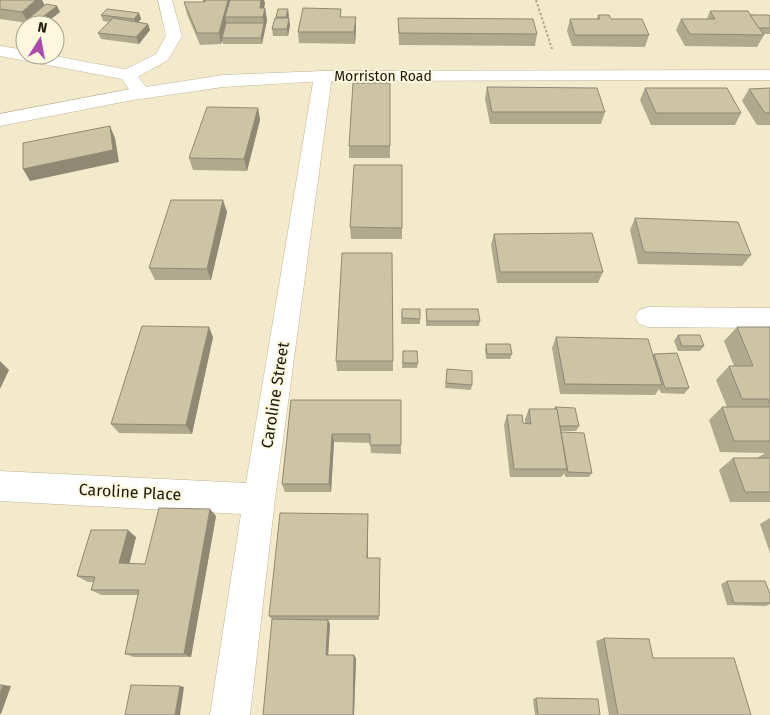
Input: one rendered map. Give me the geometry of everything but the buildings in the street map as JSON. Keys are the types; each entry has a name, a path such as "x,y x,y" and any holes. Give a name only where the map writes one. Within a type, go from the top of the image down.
{"street":[{"path":"0,52 128,74 141,93"},
{"name":"Morriston Road","path":"0,120 141,93 223,81 323,76 770,75"},
{"name":"Caroline Street","path":"230,715 259,499 323,76"},
{"path":"648,317 770,318"},
{"name":"Caroline Place","path":"0,486 259,499"}],"lane":[{"path":"128,74 162,57 174,36 165,0"}],"path":[{"path":"536,0 560,75"}]}
